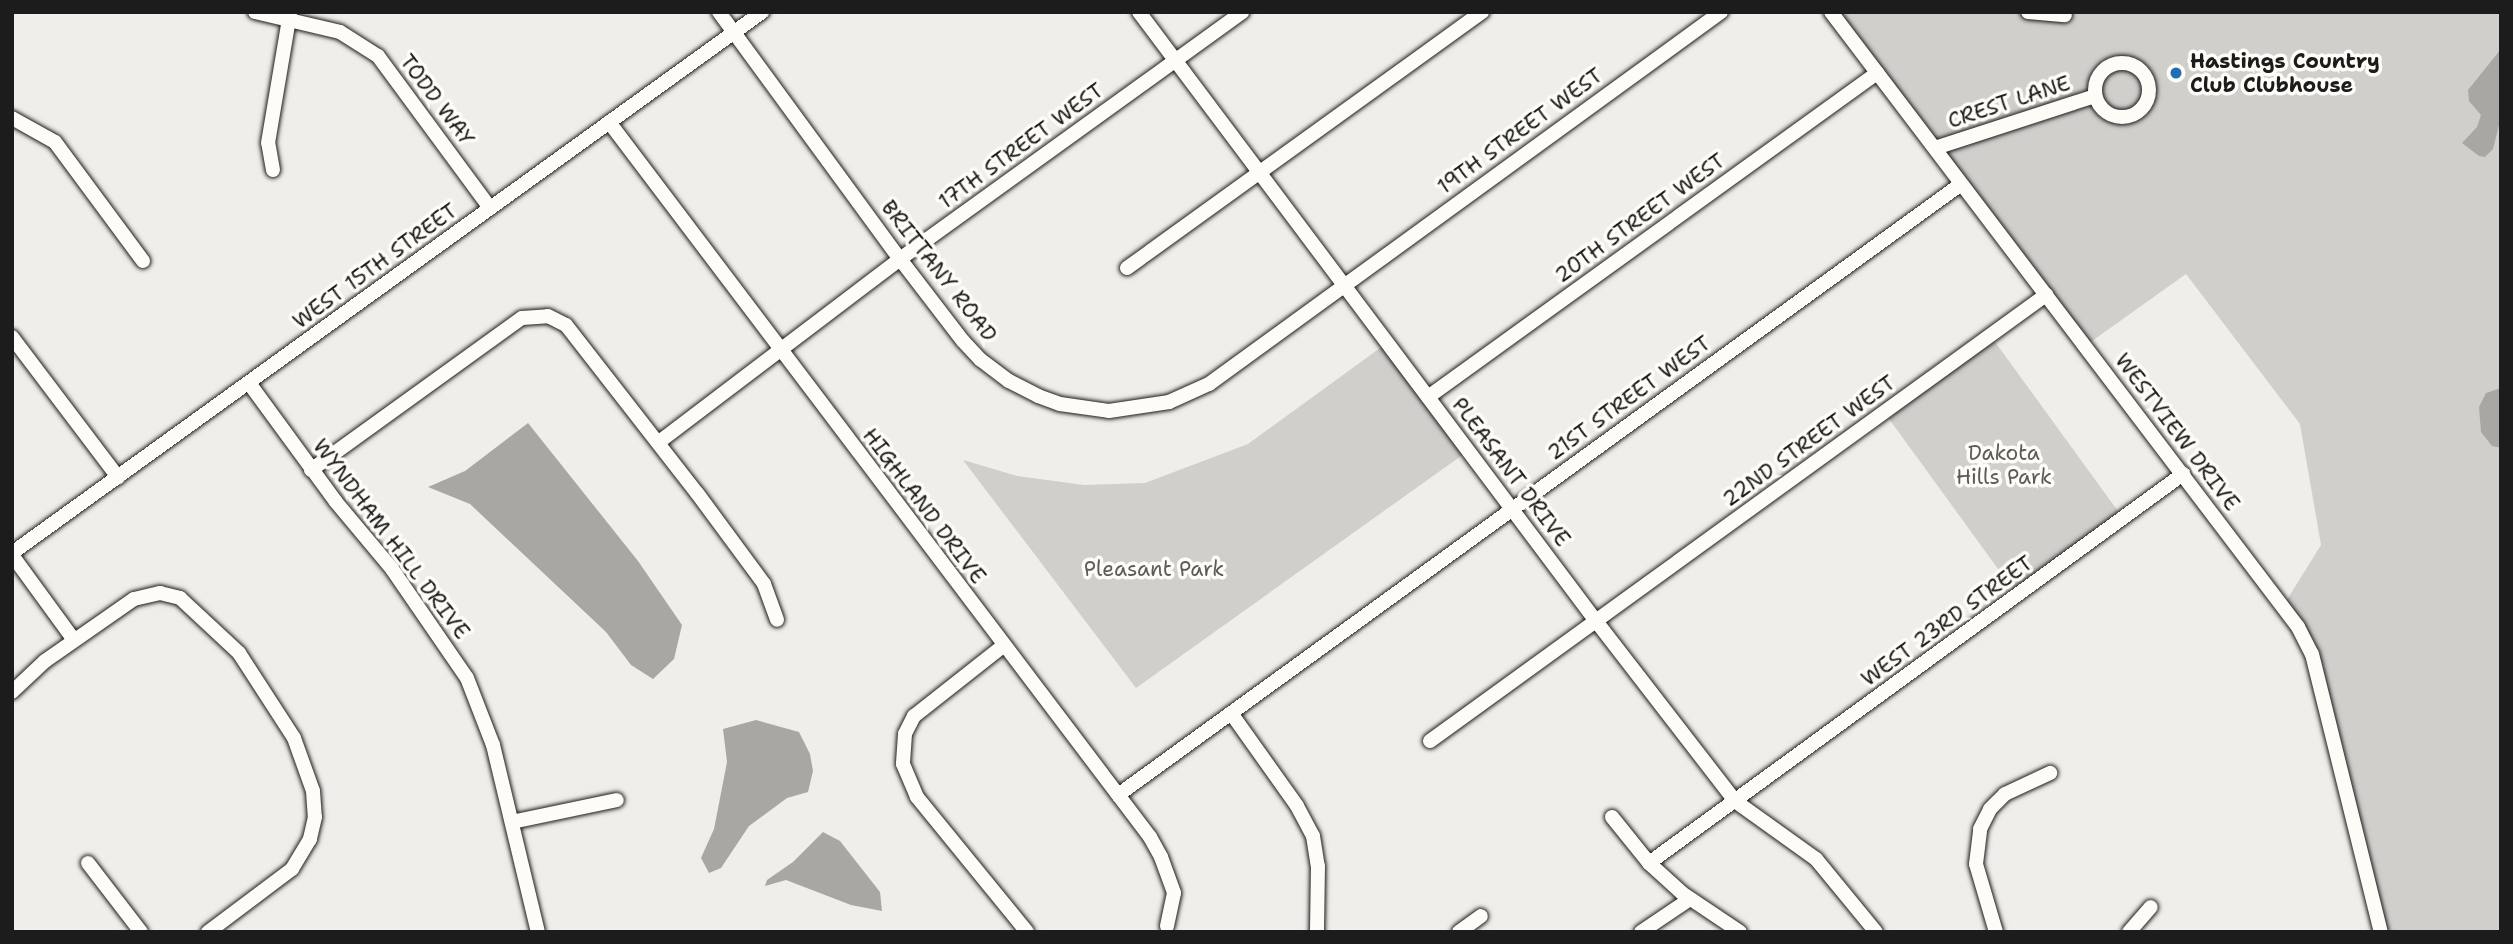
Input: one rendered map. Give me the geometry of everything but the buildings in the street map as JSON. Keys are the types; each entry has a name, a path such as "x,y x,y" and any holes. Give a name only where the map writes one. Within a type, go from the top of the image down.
{"street":[{"name":"TODD WAY","path":"255,12 290,16 340,32 378,56 490,208"},
{"name":"BRITTANY ROAD","path":"719,12 963,341 1009,382 1060,404 1109,411 1169,402 1209,384 1343,285"},
{"name":"WEST 15TH STREET","path":"12,554 762,12"},
{"name":"PLEASANT DRIVE","path":"1139,12 1596,621 1735,801 1816,859 1875,932"},
{"name":"17TH STREET WEST","path":"659,442 783,351 901,259 1242,12"},
{"path":"1128,268 1482,12"},
{"name":"19TH STREET WEST","path":"1343,285 1721,12"},
{"name":"WESTVIEW DRIVE","path":"1831,12 2278,598 2312,654 2381,932"},
{"path":"2028,12 2065,15"},
{"path":"273,170 268,143 290,16"},
{"name":"20TH STREET WEST","path":"1428,397 1877,73"},
{"name":"CREST LANE","path":"1935,148 2095,96"},
{"path":"12,118 55,142 143,261"},
{"name":"HIGHLAND DRIVE","path":"609,122 1150,837 1169,876 1174,893 1167,926"},
{"name":"21ST STREET WEST","path":"1118,795 1961,184"},
{"name":"22ND STREET WEST","path":"1430,741 2046,295"},
{"path":"311,470 522,318 548,316 566,325 659,442 764,584 777,620"},
{"path":"12,337 118,477"},
{"name":"WYNDHAM HILL DRIVE","path":"248,383 311,470 378,550 458,662 488,728 538,932"},
{"name":"WEST 23RD STREET","path":"1649,863 2183,474"},
{"path":"12,554 74,640"},
{"path":"12,692 30,673 134,598 160,593 180,597 239,653 279,709 294,738 309,778 315,808 314,825 304,852 287,874 208,932"},
{"path":"1003,646 920,709 909,725 902,754 905,774 917,797 1027,932"},
{"path":"1231,713 1297,806 1313,836 1318,866 1318,932"},
{"path":"1996,932 1976,864 1980,829 1990,809 2005,794 2050,773"},
{"path":"512,822 617,800"},
{"path":"1612,817 1649,863 1690,899 1740,932"},
{"path":"88,863 141,932"},
{"path":"1641,932 1690,899"},
{"path":"2129,932 2151,907"},
{"path":"1460,932 1481,916"}],"green space":[{"path":"1831,12 2501,12 2501,932 2381,932 2312,654 2283,606 2321,545 2300,424 2186,274 2085,346"},
{"name":"Dakota Hills Park","path":"1990,335 2123,519 2017,596 1884,412"},
{"name":"Pleasant Park","path":"1387,343 1468,451 1136,688 963,460 1017,476 1084,485 1145,483 1248,444"}],"shaded area":[{"path":"2501,49 2501,117 2493,149 2485,157 2479,156 2462,143 2477,127 2481,115 2469,101 2468,90"},
{"path":"2501,388 2501,447 2497,447 2492,446 2481,432 2479,407 2486,393"},
{"path":"528,423 638,561 682,625 674,659 653,679 631,665 606,632 470,504 428,487 465,471"},
{"path":"756,720 799,732 810,754 813,771 808,792 787,798 749,826 721,868 709,873 701,858 714,829 727,762 723,729"},
{"path":"823,832 840,841 880,892 882,911 851,905 786,880 765,886 767,880 793,862"}],"place":[{"name":"Hastings Country Club Clubhouse","path":"2176,73"}]}
